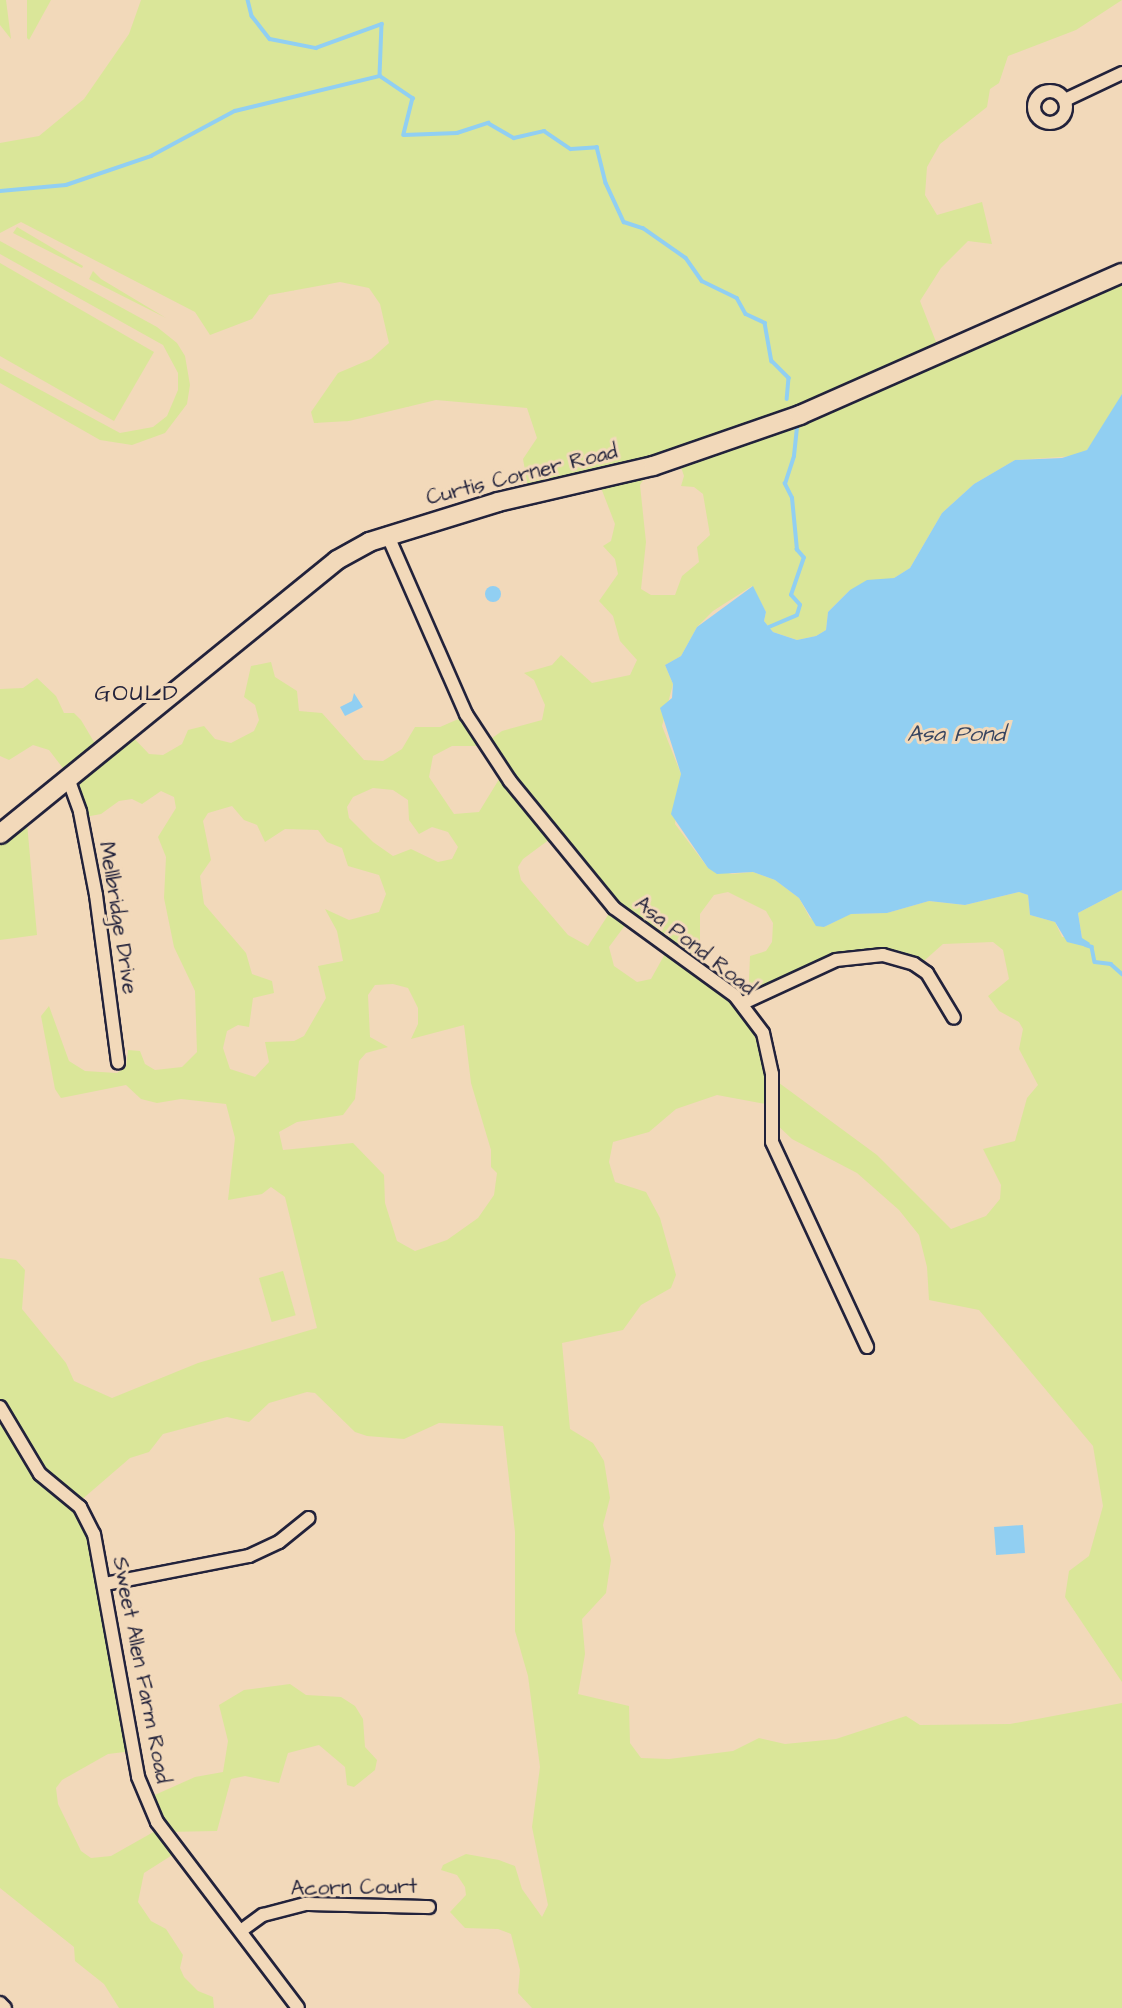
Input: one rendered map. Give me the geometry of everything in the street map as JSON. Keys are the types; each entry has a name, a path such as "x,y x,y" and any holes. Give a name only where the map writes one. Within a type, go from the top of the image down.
{"street":[{"path":"1065,100 1122,73"},
{"name":"Curtis Corner Road","path":"0,834 69,781 337,560 387,534 498,502 653,466 800,415 1122,273"},
{"name":"Asa Pond Road","path":"387,534 466,714 510,781 614,908 743,1003 770,1051 770,1125 780,1166 867,1347"},
{"name":"Mellbridge Drive","path":"69,781 80,812 96,895 118,1063"},
{"path":"743,1003 835,960 883,955 914,964 927,973 954,1018"},
{"name":"Sweet Allen Farm Road","path":"0,1407 40,1474 85,1514 98,1546 141,1787 164,1835 243,1930 298,2008"},
{"path":"104,1584 249,1556 279,1542 309,1518"},
{"name":"Acorn Court","path":"243,1930 263,1915 305,1903 429,1907"},
{"path":"0,2003 5,2008"}],"green space":[{"path":"0,0 6,0 11,39 0,25"},
{"path":"27,0 51,0 29,40 27,38"},
{"path":"141,0 1122,0 1076,30 1008,56 999,83 990,89 987,107 940,144 927,167 925,195 937,215 982,202 992,244 968,241 941,268 920,301 938,347 1122,268 1122,394 1103,427 1087,450 1075,456 1015,460 974,484 942,513 910,568 894,578 850,590 828,612 826,630 816,636 797,640 773,632 764,621 766,612 752,586 713,611 697,627 681,656 665,665 673,684 662,726 681,774 675,824 708,868 732,874 753,872 775,880 799,898 810,918 824,927 850,914 887,913 929,901 965,905 1019,892 1028,895 1030,915 1055,922 1062,937 1082,938 1078,913 1122,890 1122,1682 1065,1597 1069,1571 1089,1556 1103,1506 1093,1446 979,1310 929,1300 927,1267 919,1235 899,1210 857,1173 792,1139 772,1120 771,1105 717,1095 676,1109 649,1132 613,1142 609,1162 615,1182 646,1192 660,1218 676,1275 671,1288 641,1305 623,1330 562,1343 570,1429 593,1443 604,1461 610,1498 603,1525 611,1560 606,1593 582,1619 585,1654 578,1694 629,1706 630,1743 641,1758 669,1759 733,1751 759,1738 785,1744 836,1739 906,1716 920,1725 1010,1724 1122,1703 1122,2008 532,2008 518,1993 520,1970 511,1934 498,1929 465,1928 450,1912 466,1895 465,1887 457,1875 441,1870 443,1865 466,1854 499,1860 515,1866 522,1889 542,1917 548,1905 532,1827 540,1767 528,1676 515,1631 515,1532 503,1426 439,1423 404,1439 367,1436 355,1432 315,1393 307,1392 269,1403 249,1422 227,1417 163,1434 149,1452 130,1458 79,1502 92,1526 133,1751 108,1754 62,1780 56,1788 58,1804 81,1851 91,1858 111,1856 157,1830 148,1798 195,1777 223,1772 228,1741 219,1705 244,1690 290,1684 306,1695 341,1697 355,1706 363,1719 365,1747 377,1760 375,1770 354,1787 347,1785 345,1767 319,1745 288,1753 279,1783 245,1776 231,1779 217,1831 164,1832 177,1852 144,1873 138,1902 151,1921 166,1929 183,1955 180,1968 184,1977 198,1991 213,1997 214,2008 119,2008 104,1984 75,1961 74,1947 0,1888 0,1258 16,1260 25,1270 22,1309 66,1363 74,1381 112,1398 198,1363 317,1328 285,1197 271,1187 262,1194 228,1200 235,1138 226,1104 181,1099 157,1103 141,1099 126,1085 61,1098 55,1089 41,1016 49,1006 69,1061 85,1071 117,1073 126,1067 128,1050 140,1051 145,1064 155,1070 182,1067 197,1052 195,991 174,947 164,898 166,857 158,837 176,808 174,797 161,791 142,804 132,799 119,801 101,814 85,817 69,776 49,750 33,745 9,760 0,756 0,689 23,688 37,678 56,696 64,713 74,713 81,720 100,752 128,732 149,754 163,755 182,744 188,730 204,726 215,739 231,743 254,731 259,720 255,705 244,697 251,666 271,662 275,677 297,691 299,711 322,713 364,760 383,761 402,749 415,727 440,727 463,717 481,746 502,731 542,720 545,705 534,680 524,673 552,665 561,655 592,683 630,675 637,660 620,641 613,616 599,601 618,574 615,559 603,546 611,541 615,524 598,480 529,493 523,459 537,438 527,408 436,400 349,421 314,423 311,412 338,373 371,359 389,343 380,304 369,288 340,282 269,295 252,319 210,335 195,312 21,222 0,233 0,143 39,136 84,99 129,34","holes":["678,458 684,476 681,486 694,487 703,494 710,535 697,547 699,562 682,576 675,595 651,595 641,589 646,542 640,485 653,465","452,746 479,746 501,776 479,812 454,814 429,777 433,756","373,788 393,790 408,800 409,820 419,834 432,827 448,832 458,847 452,859 438,862 411,849 393,856 373,842 349,818 347,807 353,797","232,806 244,820 257,825 265,842 285,829 318,830 327,842 342,848 348,866 379,875 386,894 379,912 349,920 325,909 337,931 343,961 318,966 326,998 304,1036 294,1041 265,1042 269,1062 255,1077 230,1069 223,1048 227,1031 238,1025 249,1027 253,998 274,993 272,981 252,974 246,953 204,904 200,876 211,860 203,821 208,813","550,839 610,912 588,946 568,935 521,880 518,867 523,859","728,892 766,911 773,923 772,942 766,951 750,956 748,1004 856,958 900,962 916,968 943,944 993,942 1003,950 1009,979 988,996 999,1011 1019,1022 1023,1029 1019,1049 1038,1085 1027,1098 1015,1141 983,1149 1001,1185 1000,1199 986,1216 951,1229 877,1155 771,1077 761,1031 730,996 687,964 700,943 700,914 714,895","626,924 666,952 651,979 637,982 614,966 609,947","393,984 408,988 418,1008 418,1024 411,1039 464,1025 471,1083 491,1150 491,1167 497,1173 494,1195 478,1218 447,1240 415,1251 397,1241 385,1203 384,1175 353,1143 283,1150 279,1132 297,1122 343,1115 355,1099 359,1061 366,1053 388,1047 370,1037 368,995 375,985"]},
{"path":"17,227 83,266 82,268 13,233"},
{"path":"0,241 157,327 177,343 185,356 190,385 187,404 165,433 132,445 100,440 0,383 0,368 120,433 153,427 167,416 178,390 178,373 163,345 0,254"},
{"path":"0,263 154,352 114,421 0,356"},
{"path":"93,271 101,279 166,318 89,279"},
{"path":"27,823 37,935 0,940 0,843"},
{"path":"283,1271 296,1315 272,1322 259,1278"}],"water":[{"name":"Asa Pond","path":"1122,394 1122,890 1078,913 1082,938 1090,943 1087,947 1067,942 1055,922 1030,915 1028,895 1019,892 965,905 929,901 887,913 851,914 824,927 816,926 799,898 775,880 753,872 717,874 708,868 671,814 681,774 660,708 672,698 673,684 665,665 681,656 697,627 753,586 766,612 764,621 773,632 797,640 816,636 826,630 828,612 850,590 867,580 894,578 910,568 942,513 974,484 1015,460 1062,458 1087,450"},
{"path":"490,586 496,586 501,594 499,600 490,602 485,597 485,591"},
{"path":"354,693 363,707 345,716 340,707 352,701"},
{"path":"1023,1525 1025,1553 996,1555 994,1527"}],"waterway":[{"path":"248,0 252,16 270,39 316,48 382,24 380,75"},
{"path":"0,191 66,185 151,156 235,111 380,76 413,98 404,135 457,133 488,123 514,138 544,131 571,149 597,147 606,183 624,222 643,228 686,258 702,281 737,298 746,314 765,323 772,361 789,378 787,399"},
{"path":"769,627 797,615 800,605 791,595 804,558 797,550 792,498 785,484 794,456 797,427"},
{"path":"1086,945 1092,947 1095,962 1111,964 1122,974"}],"district":[{"name":"GOULD","path":"137,693"}]}
